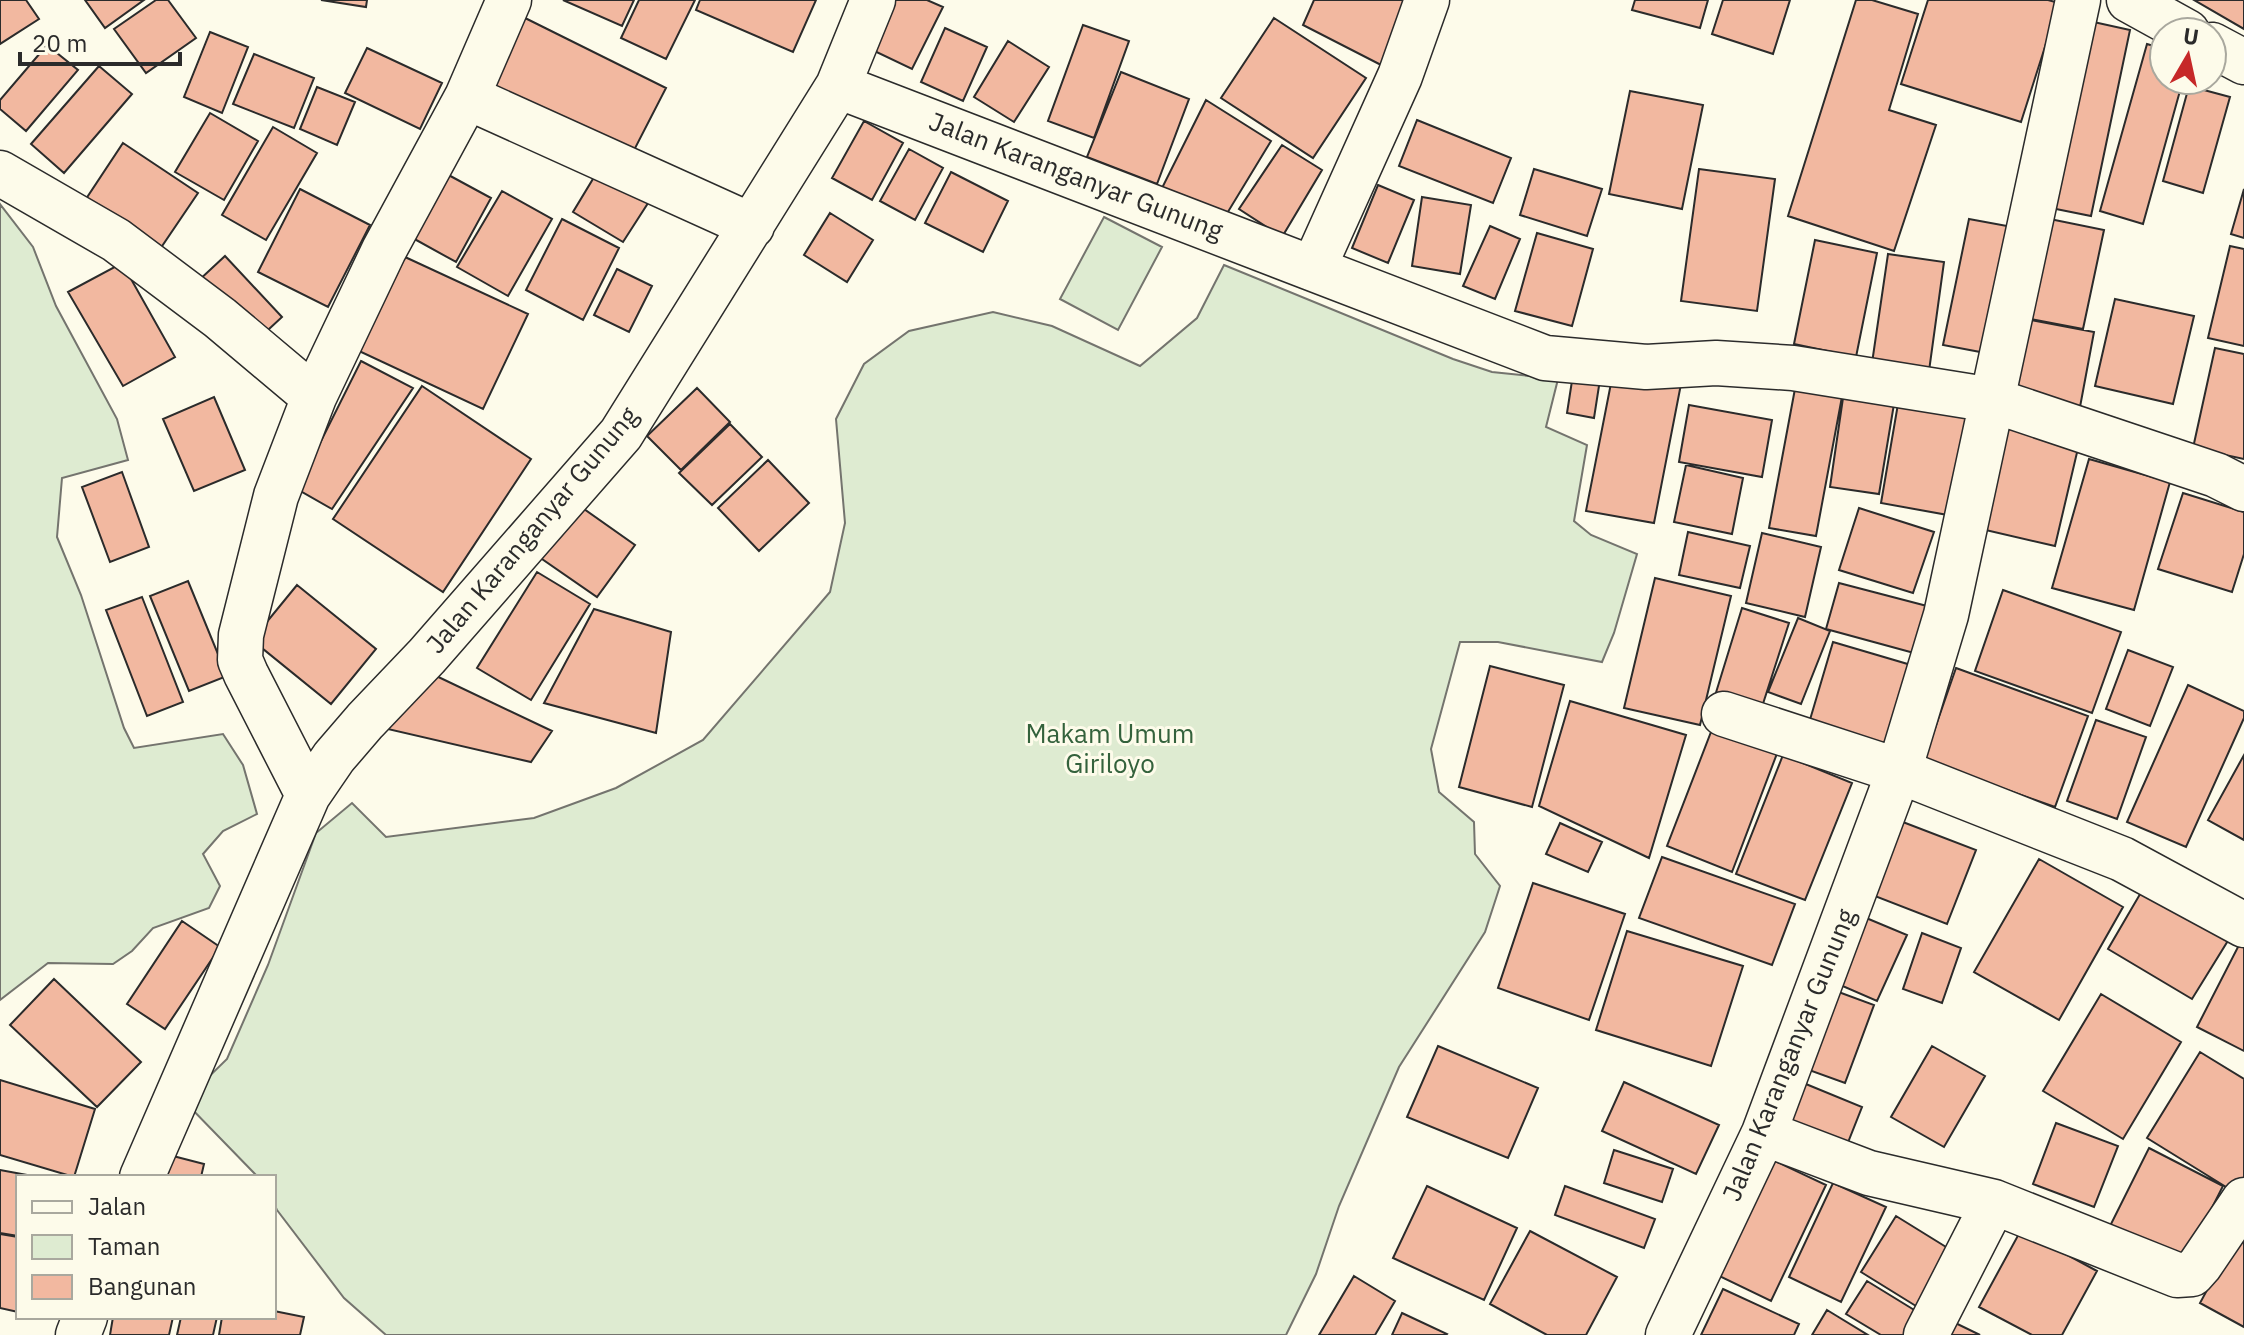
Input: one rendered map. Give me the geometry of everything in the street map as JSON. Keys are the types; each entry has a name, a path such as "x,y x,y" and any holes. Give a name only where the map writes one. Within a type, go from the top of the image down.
{"street":[{"path":"308,795 240,660 241,635 276,496 314,397 384,250 467,97 509,0"},
{"name":"Jalan Karanganyar Gunung","path":"143,1175 308,795 334,757 365,721 427,656 621,434 838,86 873,0"},
{"path":"1314,267 1400,76 1427,0"},
{"path":"1992,400 2078,0"},
{"path":"2129,0 2158,16"},
{"name":"Jalan Karanganyar Gunung","path":"838,86 1545,358 1646,367 1716,363 1793,368 1992,400 2216,475 2244,489"},
{"path":"467,97 752,226"},
{"path":"0,173 116,240 220,318 314,397"},
{"name":"Jalan Karanganyar Gunung","path":"1668,1335 1764,1133 1899,771 1946,615 1992,400"},
{"path":"1724,714 1899,771 2122,859 2244,925"},
{"path":"1764,1133 1869,1173 1994,1202 2177,1275 2192,1274 2244,1200"},
{"path":"1926,1335 1994,1202"}],"green space":[{"path":"0,204 33,247 56,306 117,419 128,460 62,478 57,537 81,595 124,728 134,748 223,734 243,765 257,814 223,831 203,854 220,886 209,908 153,928 132,951 113,964 48,963 0,1000"},
{"path":"1104,217 1162,247 1118,330 1060,299"},
{"name":"Makam Umum Giriloyo","path":"1224,265 1453,359 1492,372 1558,379 1546,427 1587,445 1574,521 1591,535 1637,554 1614,633 1602,662 1498,642 1460,642 1431,749 1439,792 1474,822 1475,854 1500,886 1485,932 1399,1067 1339,1206 1316,1274 1286,1335 386,1335 344,1298 277,1210 276,1175 256,1175 184,1101 227,1059 268,965 316,833 352,803 386,837 534,818 616,788 703,740 830,592 845,523 836,419 864,364 909,331 993,312 1052,326 1140,366 1197,318"}],"building":[{"path":"0,0 26,0 39,19 0,44"},
{"path":"85,0 144,0 105,28"},
{"path":"156,0 168,0 196,38 146,73 114,29"},
{"path":"321,0 367,0 366,7"},
{"path":"563,0 634,0 622,26"},
{"path":"639,0 695,0 666,59 621,38"},
{"path":"700,0 816,0 793,52 696,10"},
{"path":"889,0 927,0 943,7 912,69 866,47"},
{"path":"1314,0 1410,0 1385,67 1303,25"},
{"path":"1635,0 1708,0 1700,28 1632,10"},
{"path":"1723,0 1790,0 1773,54 1712,34"},
{"path":"1856,0 1872,0 1918,14 1889,110 1936,125 1894,251 1788,216"},
{"path":"1928,0 2048,0 2059,3 2021,122 1901,84"},
{"path":"2194,0 2244,0 2244,29 2228,20 2228,16 2222,16"},
{"path":"517,14 666,88 630,158 482,85"},
{"path":"1274,18 1366,78 1313,158 1221,98"},
{"path":"2080,19 2130,30 2091,216 2041,206"},
{"path":"1083,25 1129,41 1094,138 1048,121"},
{"path":"945,28 987,47 963,101 921,82"},
{"path":"210,32 248,47 222,113 184,97"},
{"path":"1008,41 1049,67 1014,122 974,97"},
{"path":"2147,44 2148,96 2179,96 2143,224 2100,211"},
{"path":"47,45 78,70 26,131 0,109 0,100"},
{"path":"367,48 442,83 420,129 345,93"},
{"path":"254,54 314,78 294,128 233,104"},
{"path":"99,66 132,94 64,173 31,144"},
{"path":"1121,72 1189,99 1157,184 1087,157"},
{"path":"317,87 355,102 337,145 300,129"},
{"path":"1630,91 1703,105 1682,209 1609,194"},
{"path":"2186,96 2230,97 2203,193 2163,181"},
{"path":"1206,100 1271,141 1220,225 1161,190"},
{"path":"210,113 258,141 224,200 175,172"},
{"path":"1417,120 1511,158 1493,203 1399,166"},
{"path":"864,121 903,143 872,200 832,178"},
{"path":"273,127 317,153 266,240 222,215"},
{"path":"123,143 198,193 154,258 80,208"},
{"path":"1282,145 1322,170 1282,237 1239,209"},
{"path":"909,149 943,168 915,220 880,201"},
{"path":"599,169 650,200 623,242 573,212"},
{"path":"1534,169 1602,189 1587,236 1520,215"},
{"path":"1699,169 1775,179 1757,311 1681,301"},
{"path":"443,172 491,198 456,262 409,236"},
{"path":"951,172 1008,201 983,252 925,223"},
{"path":"1378,185 1414,200 1388,263 1352,248"},
{"path":"300,189 370,225 328,307 258,272"},
{"path":"2244,189 2244,238 2231,234"},
{"path":"502,191 552,219 508,296 457,267"},
{"path":"1422,197 1471,205 1460,274 1412,266"},
{"path":"830,213 873,240 847,282 804,255"},
{"path":"2040,217 2104,230 2083,329 2020,317"},
{"path":"562,219 619,248 583,320 526,290"},
{"path":"1969,219 2018,228 1991,354 1943,345"},
{"path":"1490,226 1520,239 1495,299 1463,286"},
{"path":"1537,233 1593,249 1572,326 1515,311"},
{"path":"1815,240 1877,253 1856,357 1794,344"},
{"path":"2230,246 2244,249 2244,346 2208,338"},
{"path":"1888,254 1944,262 1929,371 1872,363"},
{"path":"225,256 282,317 255,342 197,282"},
{"path":"405,257 528,314 483,409 359,351"},
{"path":"122,263 175,357 123,386 68,292"},
{"path":"617,269 652,286 629,332 594,315"},
{"path":"2115,299 2194,316 2173,404 2095,386"},
{"path":"2015,317 2094,332 2080,407 2002,392"},
{"path":"2215,348 2244,354 2244,459 2193,448"},
{"path":"361,361 413,388 332,509 297,489"},
{"path":"1574,368 1601,373 1594,418 1567,413"},
{"path":"1613,373 1681,384 1654,523 1586,511"},
{"path":"1797,378 1844,386 1816,536 1769,528"},
{"path":"422,386 531,459 443,592 333,519"},
{"path":"697,388 730,422 681,470 647,436"},
{"path":"1844,391 1895,398 1879,494 1830,487"},
{"path":"214,397 245,470 194,491 163,419"},
{"path":"1899,398 1978,412 1959,517 1881,503"},
{"path":"1689,405 1772,420 1762,477 1679,462"},
{"path":"730,424 762,457 712,505 679,473"},
{"path":"2001,425 2079,444 2055,546 1977,528"},
{"path":"2089,459 2170,482 2134,610 2052,588"},
{"path":"768,460 809,503 759,551 718,508"},
{"path":"1686,465 1743,478 1732,534 1674,522"},
{"path":"122,472 149,547 110,562 82,487"},
{"path":"2183,493 2244,512 2244,554 2232,592 2158,569"},
{"path":"567,497 635,545 597,597 529,550"},
{"path":"1859,508 1934,532 1913,593 1839,570"},
{"path":"1688,532 1750,546 1740,588 1679,575"},
{"path":"1762,533 1821,547 1805,617 1746,603"},
{"path":"537,572 590,604 531,700 477,668"},
{"path":"1655,578 1731,596 1700,725 1624,708"},
{"path":"188,581 227,676 189,691 150,596"},
{"path":"1839,583 1927,606 1914,653 1826,629"},
{"path":"297,585 376,649 331,704 252,640"},
{"path":"2003,590 2121,632 2092,713 1975,671"},
{"path":"142,597 183,702 147,716 106,610"},
{"path":"1742,608 1789,623 1760,713 1714,699"},
{"path":"594,609 671,632 656,733 544,703"},
{"path":"1798,618 1830,631 1801,704 1768,692"},
{"path":"1833,642 1911,665 1886,746 1809,723"},
{"path":"2128,650 2173,667 2150,726 2106,709"},
{"path":"1490,666 1564,685 1532,807 1459,787"},
{"path":"1956,668 2088,716 2055,807 1924,760"},
{"path":"430,673 552,731 531,762 379,727"},
{"path":"2188,685 2244,711 2244,718 2186,847 2127,822"},
{"path":"1570,701 1686,735 1649,858 1539,806"},
{"path":"1716,719 1781,743 1732,872 1667,846"},
{"path":"2096,720 2146,737 2117,819 2067,801"},
{"path":"1783,755 1852,783 1805,900 1736,874"},
{"path":"2244,755 2244,840 2208,820"},
{"path":"1895,819 1976,850 1947,924 1867,893"},
{"path":"1560,823 1602,842 1588,872 1546,854"},
{"path":"1662,857 1795,904 1772,965 1639,918"},
{"path":"2039,859 2123,907 2059,1020 1974,972"},
{"path":"1533,883 1625,914 1589,1020 1498,988"},
{"path":"2143,889 2229,939 2192,999 2108,949"},
{"path":"1859,915 1907,935 1877,1001 1831,981"},
{"path":"182,921 220,947 165,1029 127,1004"},
{"path":"1627,931 1743,966 1711,1066 1596,1030"},
{"path":"1922,933 1961,948 1942,1003 1903,989"},
{"path":"2240,943 2244,945 2244,1051 2197,1027"},
{"path":"54,979 141,1062 97,1107 10,1025"},
{"path":"1825,987 1874,1005 1845,1083 1795,1065"},
{"path":"2101,994 2181,1042 2123,1139 2043,1091"},
{"path":"1438,1046 1538,1088 1508,1158 1407,1117"},
{"path":"1932,1046 1985,1076 1944,1147 1891,1117"},
{"path":"2200,1052 2244,1079 2244,1187 2239,1195 2147,1138"},
{"path":"0,1080 95,1109 75,1175 0,1155"},
{"path":"1624,1082 1719,1125 1696,1174 1602,1131"},
{"path":"1801,1082 1862,1107 1845,1150 1784,1126"},
{"path":"2056,1123 2118,1146 2094,1207 2033,1184"},
{"path":"2149,1148 2223,1186 2184,1263 2110,1226"},
{"path":"1614,1150 1673,1169 1662,1202 1604,1183"},
{"path":"1762,1155 1826,1185 1771,1301 1707,1270"},
{"path":"173,1156 204,1164 201,1175 168,1175"},
{"path":"0,1170 27,1175 16,1175 16,1236 0,1233"},
{"path":"1833,1183 1886,1207 1841,1302 1789,1277"},
{"path":"1427,1186 1517,1228 1484,1300 1393,1258"},
{"path":"1565,1186 1655,1219 1644,1248 1555,1215"},
{"path":"1896,1216 1959,1255 1924,1311 1861,1272"},
{"path":"2240,1229 2244,1231 2244,1327 2200,1303"},
{"path":"2021,1230 2097,1271 2062,1335 2032,1335 1979,1307"},
{"path":"1530,1231 1617,1277 1586,1335 1547,1335 1490,1304"},
{"path":"0,1234 16,1237 16,1312 0,1308"},
{"path":"1354,1276 1395,1301 1375,1335 1319,1335"},
{"path":"1867,1281 1924,1316 1912,1335 1881,1335 1846,1314"},
{"path":"1723,1289 1799,1324 1794,1335 1701,1335"},
{"path":"1827,1310 1868,1335 1812,1335"},
{"path":"276,1311 304,1317 300,1335 219,1335 222,1319 276,1319"},
{"path":"1402,1313 1447,1334 1392,1335"},
{"path":"1943,1317 1980,1335 1935,1335"},
{"path":"113,1319 173,1319 169,1335 110,1335"},
{"path":"181,1319 217,1319 213,1335 177,1335"}]}
